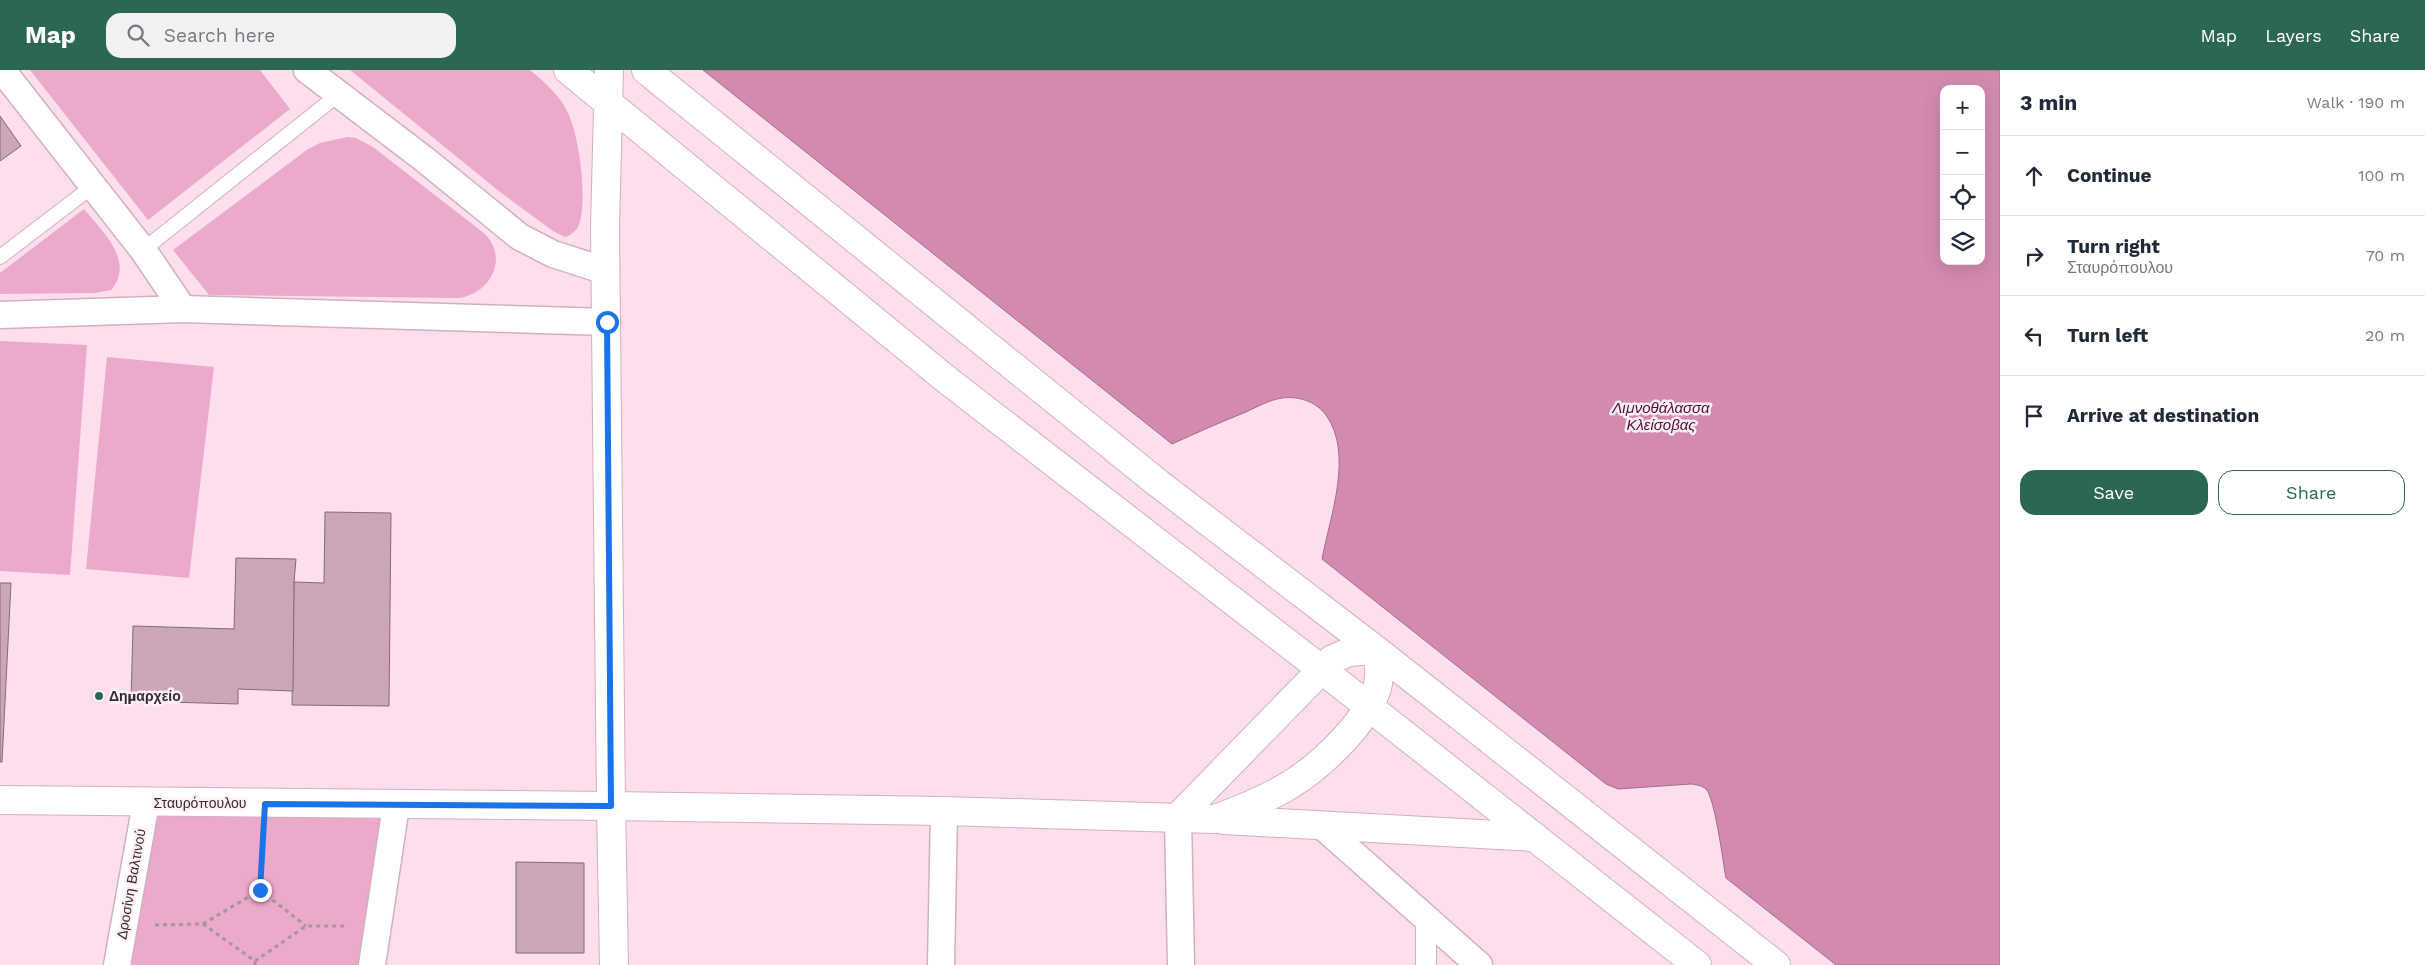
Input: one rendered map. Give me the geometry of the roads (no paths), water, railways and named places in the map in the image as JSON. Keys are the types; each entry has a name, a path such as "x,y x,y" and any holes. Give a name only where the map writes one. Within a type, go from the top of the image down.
{"street":[{"path":"2,70 143,250 183,309"},
{"path":"307,70 520,237 553,254 606,270"},
{"path":"568,70 947,380 1321,669 1698,965"},
{"path":"609,70 607,102 606,270 614,965"},
{"path":"646,70 1143,471 1376,650 1776,965"},
{"path":"0,315 183,309 607,322"},
{"path":"1181,965 1178,817 1321,669 1342,654 1362,650 1376,650"},
{"path":"1214,819 1262,800 1288,786 1310,771 1351,731 1368,706 1379,677 1376,650"},
{"name":"Σταυρόπουλου","path":"0,800 944,811 1178,817 1535,837"},
{"name":"Δροσίνη Βαλτινού","path":"117,965 146,803"},
{"path":"372,965 396,806"},
{"path":"941,965 944,811"},
{"path":"1322,825 1479,965"},
{"path":"1426,918 1426,965"}],"lane":[{"path":"143,250 339,94"},
{"path":"0,257 94,186"}],"water":[{"name":"Λιμνοθάλασσα Κλείσοβας","path":"703,70 2000,70 2000,965 1836,965 1726,878 1715,817 1706,789 1691,784 1618,789 1606,784 1322,559 1338,486 1339,466 1338,448 1334,431 1322,410 1312,403 1300,399 1277,399 1172,444"}],"place":[{"name":"Δημαρχείο","path":"99,696"}]}
